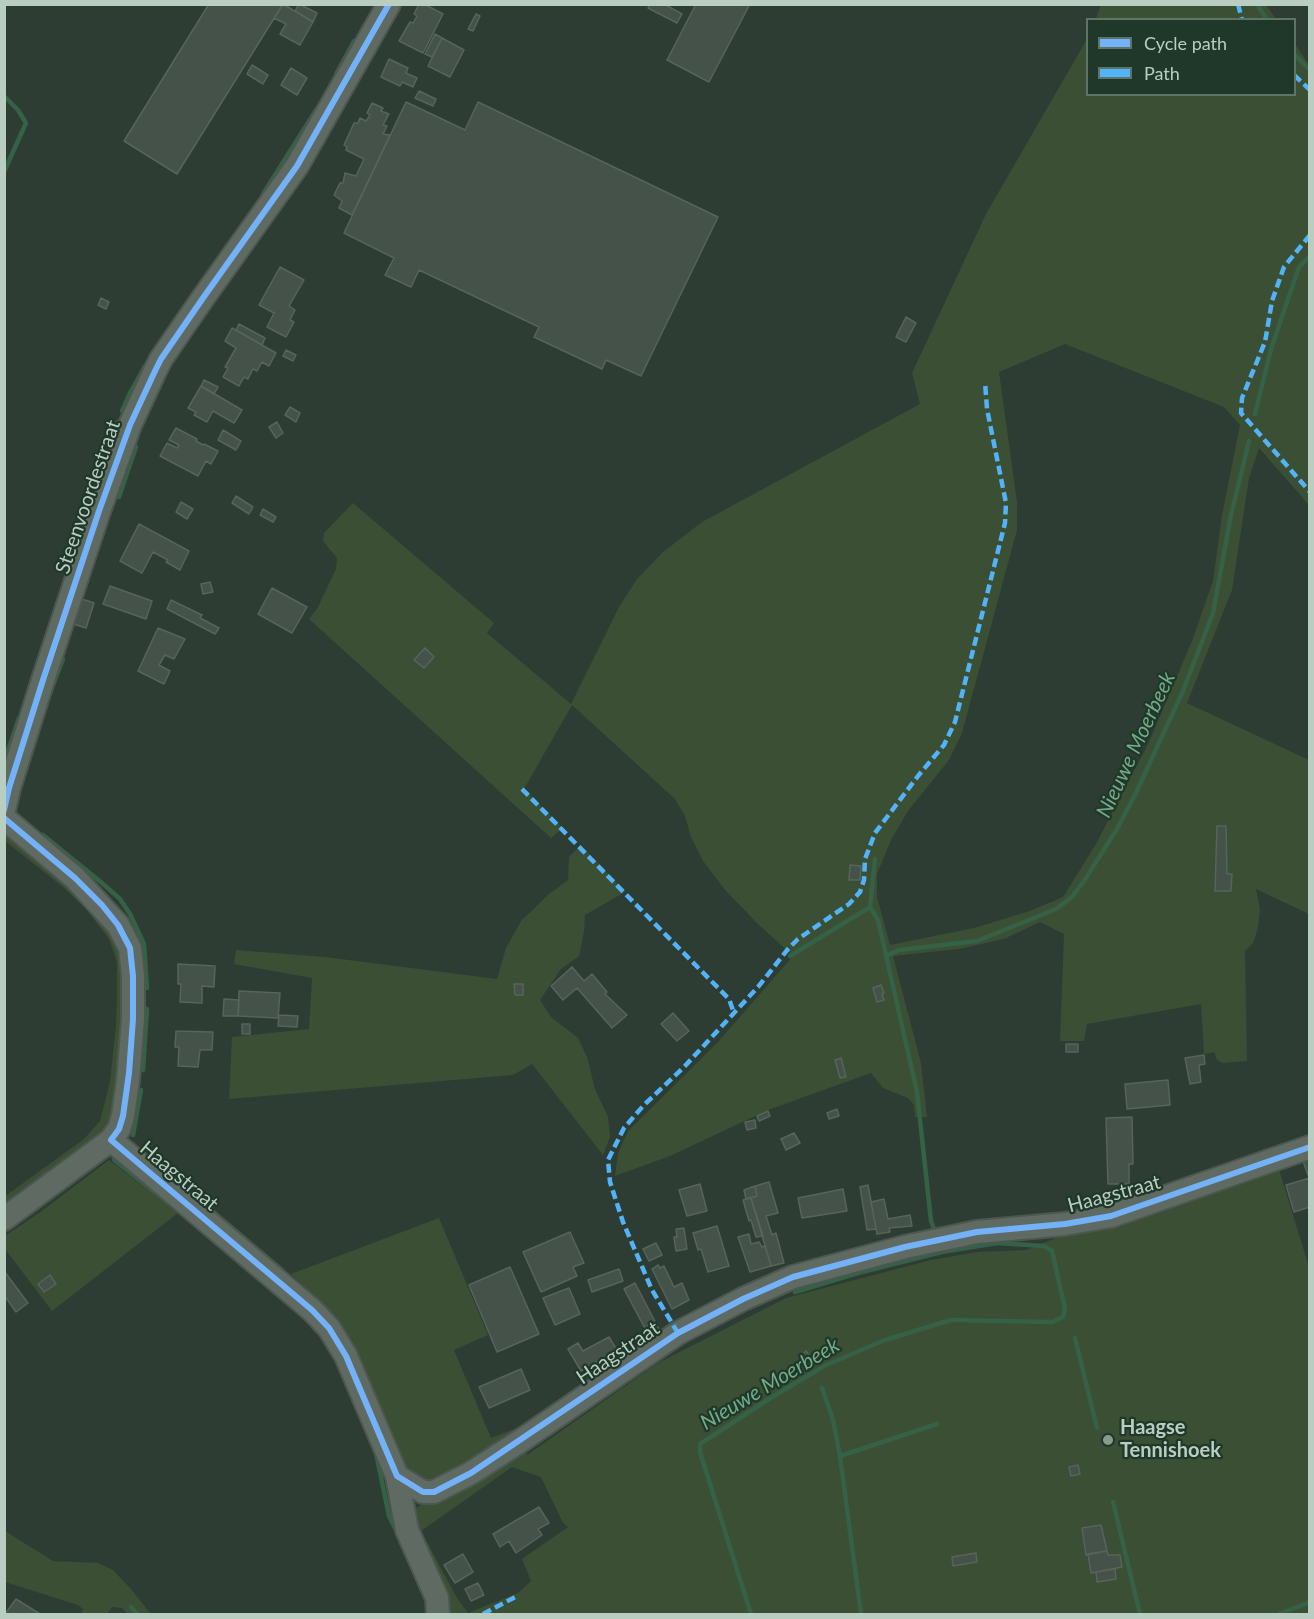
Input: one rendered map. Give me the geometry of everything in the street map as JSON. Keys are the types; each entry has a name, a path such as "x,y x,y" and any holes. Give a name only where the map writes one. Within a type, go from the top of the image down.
{"street":[{"name":"Steenvoordestraat","path":"4,810 43,680 130,425 161,359 297,166 389,4"},
{"path":"4,818 75,878 118,925 130,948 134,1019 123,1116 119,1129 111,1140 4,1219"},
{"name":"Haagstraat","path":"111,1140 312,1310 329,1328 346,1356 397,1476 423,1491 434,1492 471,1473 678,1332 793,1277 905,1247 977,1232 1065,1224 1111,1216 1310,1148"},
{"path":"397,1476 406,1530 436,1598 438,1614"}],"green space":[{"path":"1101,4 1266,5 1275,18 1096,18"},
{"path":"1086,41 1086,96 1296,96 1296,46 1309,65 1309,505 1259,448 1249,478 1232,590 1187,703 1309,760 1309,914 1256,889 1260,910 1258,928 1253,943 1245,951 1247,1061 1223,1063 1217,1060 1214,1052 1204,1054 1201,1004 1087,1024 1084,1041 1060,1041 1064,934 1040,922 1004,939 959,949 893,956 921,1063 927,1117 915,1117 914,1105 908,1098 883,1088 871,1073 768,1110 670,1156 615,1176 618,1153 628,1131 718,1042 793,956 726,891 703,861 691,837 685,816 675,799 572,705 524,789 563,828 551,838 309,619 317,609 336,569 337,558 323,541 324,533 353,503 494,623 487,633 571,704 619,607 637,579 663,552 702,522 920,404 912,373 986,214","holes":["1065,344 1224,407 1240,425 1222,515 1213,581 1192,641 1149,742 1096,844 1063,897 1030,911 974,928 890,945 877,897 877,874 892,838 908,811 949,760 962,733 1017,530 1017,502 999,372"]},
{"path":"5,830 71,886 104,920 123,958 125,980 117,1101 103,1134 5,1208 4,1197 84,1139 100,1121 110,1082 116,1026 117,962 109,939 87,910 63,887 5,841"},
{"path":"581,845 625,892 585,915 579,956 561,969 540,1000 551,1017 578,1038 587,1057 595,1089 608,1117 610,1137 603,1155 532,1064 513,1075 229,1099 232,1037 309,1029 312,978 234,964 236,950 325,957 497,979 506,948 521,921 549,894 568,880 569,857"},
{"path":"109,1160 178,1213 52,1311 5,1249 5,1236"},
{"path":"1278,1166 1309,1267 1309,1614 446,1614 410,1526 413,1509 460,1487 525,1445 527,1455 658,1363 786,1298 931,1260 977,1252 1026,1250 1056,1238 1106,1225","holes":["512,1467 541,1477 563,1523 568,1527 522,1559 531,1581 518,1593 468,1613 457,1598 421,1531"]},
{"path":"439,1218 488,1335 454,1350 491,1438 522,1426 523,1433 439,1485 414,1480 398,1462 354,1345 338,1319 291,1274"},
{"path":"5,1531 53,1561 98,1563 113,1570 151,1614 128,1614 122,1608 112,1607 107,1614 81,1614 83,1609 78,1605 5,1582"}],"building":[{"path":"209,4 283,4 177,174 124,141"},
{"path":"283,4 313,22 300,45 280,34 286,24 274,18"},
{"path":"299,4 317,13 313,22 295,11"},
{"path":"419,4 424,4 443,14 423,53 399,41 410,22 413,23 417,16 414,14"},
{"path":"650,4 664,4 682,14 677,23 648,8"},
{"path":"696,4 750,4 709,82 667,60"},
{"path":"476,14 480,16 473,31 468,29"},
{"path":"435,34 442,38 432,57 425,54"},
{"path":"442,38 464,50 450,77 428,66"},
{"path":"389,59 408,68 406,73 417,78 413,87 402,82 400,86 381,77"},
{"path":"252,65 268,75 263,84 247,74"},
{"path":"291,68 307,78 297,95 281,85"},
{"path":"419,91 436,99 433,106 415,98"},
{"path":"406,102 465,130 478,102 718,217 641,376 606,360 602,369 534,337 539,327 419,270 411,287 385,275 394,258 344,233"},
{"path":"372,103 383,108 381,111 389,114 383,125 387,126 383,134 390,135 352,215 339,208 342,201 334,195 340,183 343,183 345,173 356,176 364,159 346,150 347,147 344,145 354,123 358,123 360,118 366,121 370,115 367,113"},
{"path":"280,267 304,280 289,306 295,310 290,320 294,322 286,337 267,327 274,313 259,305"},
{"path":"101,298 109,302 106,309 98,305"},
{"path":"906,317 916,323 906,342 896,337"},
{"path":"239,324 265,338 262,345 236,330"},
{"path":"232,328 276,353 269,366 262,362 257,371 253,369 248,379 244,377 239,386 223,377 228,368 225,367 236,348 225,341"},
{"path":"286,350 296,355 293,361 283,356"},
{"path":"204,380 218,387 214,394 201,386"},
{"path":"201,386 242,410 234,423 213,411 207,422 194,415 196,412 188,408"},
{"path":"290,407 300,413 296,422 285,415"},
{"path":"277,422 283,433 276,438 269,427"},
{"path":"176,428 197,439 196,441 203,445 218,451 211,464 206,461 198,476 160,456 167,443 177,448 179,445 169,440"},
{"path":"223,430 241,441 236,450 218,440"},
{"path":"236,496 253,507 249,514 232,503"},
{"path":"181,502 193,509 187,519 176,512"},
{"path":"263,509 276,517 273,522 260,515"},
{"path":"139,524 189,551 180,570 153,552 142,573 120,561"},
{"path":"210,582 213,592 203,594 201,584"},
{"path":"110,586 152,601 146,619 103,604"},
{"path":"272,588 307,607 292,633 258,614"},
{"path":"79,598 94,603 86,628 70,623"},
{"path":"171,600 202,615 200,618 219,628 215,634 167,609"},
{"path":"158,628 185,639 174,659 165,655 159,665 170,671 164,684 138,671"},
{"path":"425,648 434,657 424,668 414,660"},
{"path":"1217,826 1226,826 1227,874 1232,874 1231,891 1215,891"},
{"path":"850,865 861,866 860,880 849,880"},
{"path":"178,964 215,966 214,987 202,986 202,1003 180,1002 181,984 178,984"},
{"path":"572,967 584,981 592,974 607,992 605,994 627,1015 612,1028 577,988 563,1000 551,986"},
{"path":"514,984 523,984 523,995 515,995"},
{"path":"881,985 884,1000 877,1002 873,988"},
{"path":"239,991 280,993 278,1018 238,1016"},
{"path":"224,999 239,1000 238,1016 223,1016"},
{"path":"673,1013 689,1031 677,1041 661,1024"},
{"path":"279,1015 298,1016 297,1027 278,1026"},
{"path":"242,1024 250,1024 250,1034 242,1034"},
{"path":"176,1031 213,1032 212,1050 200,1050 198,1067 178,1066 179,1047 175,1047"},
{"path":"1066,1044 1078,1044 1078,1052 1066,1052"},
{"path":"1204,1055 1205,1064 1199,1065 1201,1082 1190,1084 1185,1058"},
{"path":"841,1058 846,1077 840,1078 835,1060"},
{"path":"1168,1080 1170,1105 1127,1109 1125,1084"},
{"path":"837,1109 839,1116 829,1119 827,1113"},
{"path":"768,1111 770,1116 759,1121 757,1116"},
{"path":"1132,1117 1133,1164 1129,1164 1129,1184 1108,1184 1106,1118"},
{"path":"755,1120 756,1128 747,1130 745,1122"},
{"path":"794,1133 800,1143 786,1150 781,1139"},
{"path":"1310,1158 1310,1175 1308,1175 1303,1161"},
{"path":"1310,1178 1310,1207 1294,1212 1286,1185"},
{"path":"769,1182 778,1213 766,1216 772,1235 776,1233 784,1263 771,1266 751,1198 757,1196 755,1186"},
{"path":"700,1184 707,1211 687,1216 679,1190"},
{"path":"868,1185 876,1229 867,1230 860,1187"},
{"path":"755,1186 757,1196 746,1199 744,1190"},
{"path":"843,1189 847,1211 802,1218 798,1198"},
{"path":"751,1198 763,1236 756,1237 751,1220 749,1221 743,1200"},
{"path":"884,1199 888,1219 910,1215 912,1226 889,1228 890,1232 877,1234 871,1202"},
{"path":"717,1226 729,1266 708,1272 693,1233"},
{"path":"684,1228 687,1249 676,1251 674,1237 677,1237 676,1229"},
{"path":"570,1232 584,1263 573,1267 577,1276 541,1292 523,1252"},
{"path":"749,1234 751,1244 759,1242 762,1247 765,1246 771,1266 750,1272 738,1237"},
{"path":"656,1243 662,1255 649,1261 643,1249"},
{"path":"658,1265 660,1268 664,1266 674,1287 682,1283 689,1300 672,1309 652,1269"},
{"path":"510,1267 539,1334 497,1352 469,1285"},
{"path":"619,1269 623,1281 592,1292 588,1280"},
{"path":"4,1271 28,1303 16,1312 4,1295"},
{"path":"50,1275 56,1284 44,1292 38,1284"},
{"path":"635,1283 660,1331 649,1336 624,1289"},
{"path":"569,1288 580,1314 555,1325 543,1298"},
{"path":"609,1337 617,1350 581,1371 568,1349 578,1343 583,1351"},
{"path":"806,1351 812,1359 805,1364 799,1357"},
{"path":"521,1369 530,1390 489,1408 479,1387"},
{"path":"1078,1465 1080,1474 1071,1476 1069,1467"},
{"path":"539,1507 549,1523 538,1529 542,1535 516,1553 509,1541 500,1547 493,1534"},
{"path":"1101,1525 1107,1551 1086,1555 1082,1528"},
{"path":"1107,1551 1108,1555 1120,1555 1122,1567 1091,1573 1088,1554"},
{"path":"976,1553 977,1562 953,1566 952,1557"},
{"path":"463,1554 473,1572 455,1583 444,1565"},
{"path":"1115,1569 1116,1579 1097,1582 1096,1572"},
{"path":"478,1583 484,1595 471,1601 465,1589"},
{"path":"16,1599 40,1614 5,1614"}],"waterway":[{"path":"1257,4 1266,18"},
{"path":"336,74 354,41"},
{"path":"1296,56 1310,70"},
{"path":"4,96 18,110 26,123 4,172"},
{"path":"263,194 316,110"},
{"name":"Nieuwe Moerbeek","path":"1255,414 1271,349 1299,267 1310,256"},
{"path":"122,411 145,366"},
{"path":"103,468 118,422"},
{"name":"Nieuwe Moerbeek","path":"886,956 899,950 977,941 1056,909 1071,898 1084,881 1117,829 1135,795 1183,691 1213,613 1231,515 1249,441"},
{"path":"119,497 136,447"},
{"path":"50,693 63,659"},
{"path":"4,762 19,718"},
{"path":"43,835 120,899 144,944 147,988"},
{"name":"Nieuwe Moerbeek","path":"790,956 870,907 875,859"},
{"name":"Nieuwe Moerbeek","path":"870,907 878,920 917,1092 931,1221 934,1229"},
{"path":"143,1070 147,1009"},
{"path":"133,1135 141,1090"},
{"path":"114,1160 167,1202"},
{"path":"165,1171 282,1270"},
{"name":"Nieuwe Moerbeek","path":"751,1614 700,1452 700,1444 826,1365 885,1340 951,1320 1052,1322 1063,1317 1065,1309 1052,1251 1044,1246 997,1243 942,1252 942,1249"},
{"path":"795,1292 942,1252"},
{"path":"1075,1338 1097,1428"},
{"path":"822,1388 833,1420 840,1456 861,1614"},
{"path":"840,1456 937,1424"},
{"path":"376,1453 389,1516 397,1532"},
{"path":"1113,1502 1140,1614"},
{"path":"1279,1614 1310,1602"},
{"path":"131,1607 137,1614"}],"marked path":[{"path":"1238,4 1242,18"},
{"path":"1296,77 1310,90"},
{"path":"1310,235 1284,267 1272,301 1265,342 1242,398 1241,413 1310,492"},
{"path":"678,1333 652,1290 623,1222 610,1182 608,1160 624,1128 758,987 788,949 798,939 849,904 860,892 864,880 865,859 875,833 944,745 955,722 1005,523 1006,503 987,409 985,382"},
{"path":"522,789 729,999 734,1013"},
{"path":"483,1614 517,1596"}],"cycle path":[{"path":"4,810 43,680 99,511 130,425 155,371 203,298 297,166 389,4"},
{"path":"4,818 75,878 102,905 118,925 130,948 133,976 133,1019 129,1073 123,1116 119,1129 111,1140 312,1310 329,1328 346,1356 397,1476 423,1492 434,1492 471,1473 678,1333 743,1299 793,1277 905,1247 977,1232 1065,1224 1111,1216 1310,1147"}],"place":[{"name":"Haagse Tennishoek","path":"1108,1440"}]}
